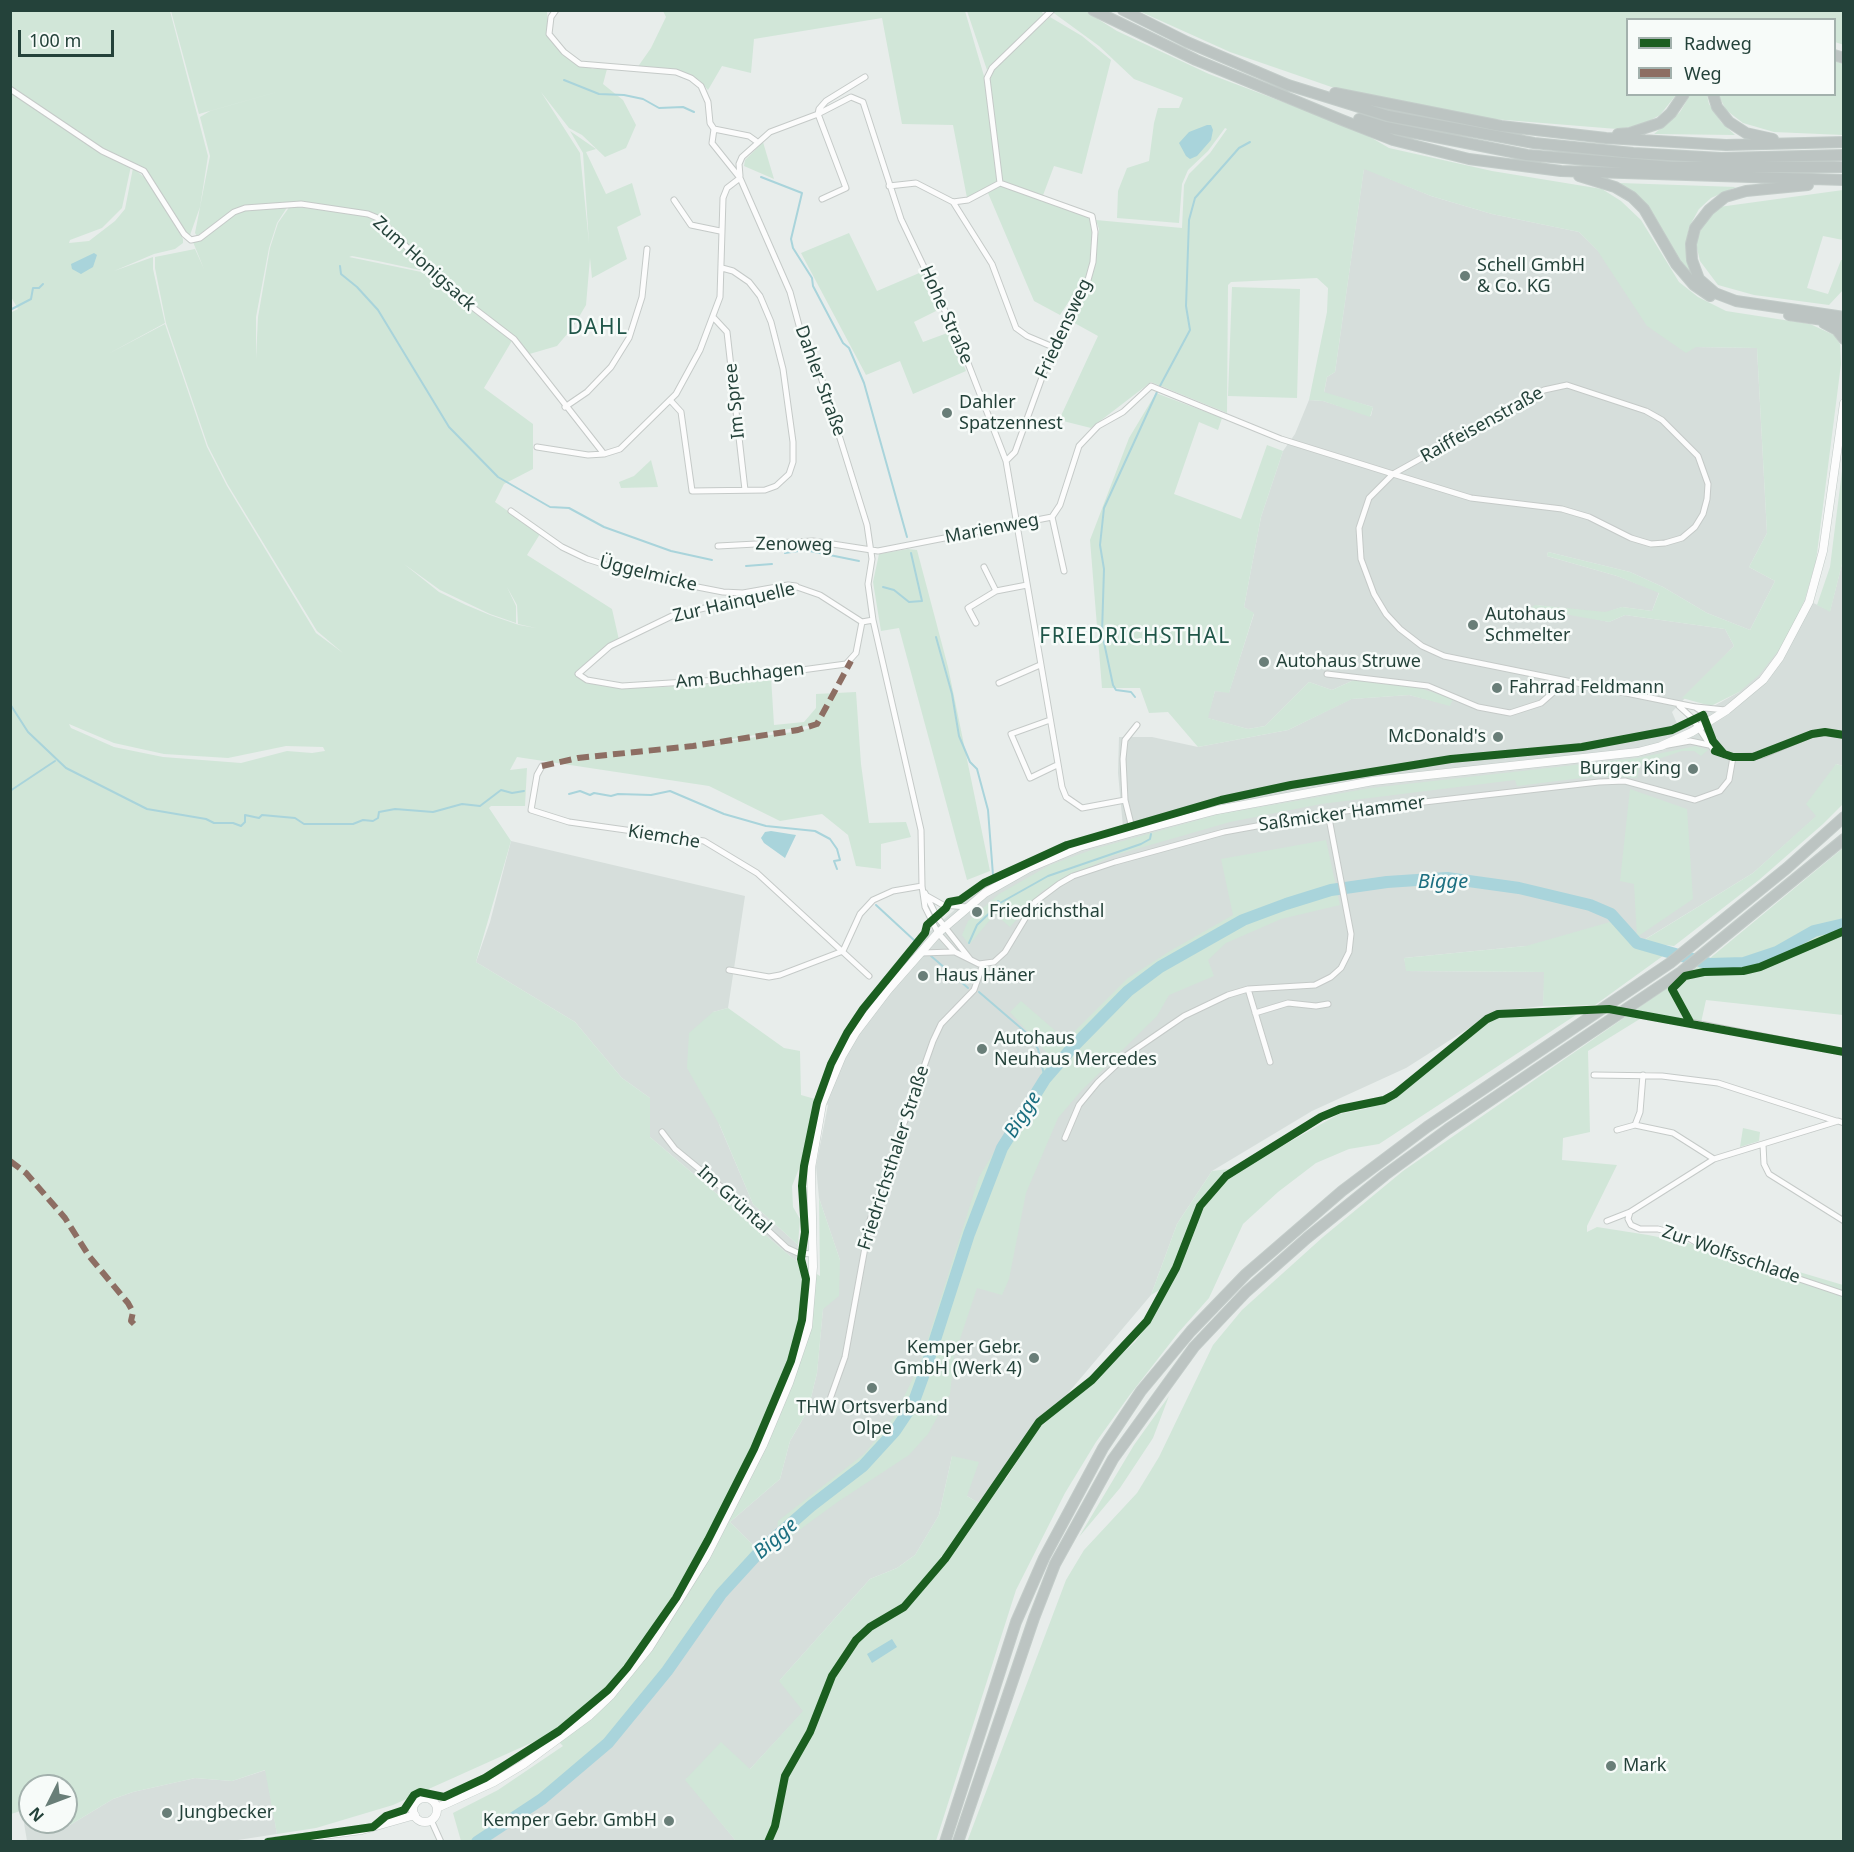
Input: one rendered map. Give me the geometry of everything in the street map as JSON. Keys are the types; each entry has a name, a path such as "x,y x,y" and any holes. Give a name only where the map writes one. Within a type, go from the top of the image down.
{"highway":[{"path":"1093,10 1196,60 1393,140 1469,159 1561,171 1844,181"},
{"path":"1123,10 1187,42 1288,85 1388,116 1534,143 1633,153 1721,158 1844,155"},
{"path":"1288,85 1501,126 1570,134 1726,145 1844,142"},
{"path":"1570,134 1630,133 1648,128 1671,113 1683,96"},
{"path":"1714,96 1722,115 1737,128 1756,136 1809,143"},
{"path":"1301,102 1385,127 1527,155 1672,167 1844,167"},
{"path":"1561,171 1615,187 1632,197 1644,209 1676,264 1694,285 1706,294 1732,305 1819,321 1844,323"},
{"path":"1844,181 1746,191 1725,197 1701,218 1691,244 1692,260 1699,279 1715,293 1736,301 1838,315 1844,308"},
{"path":"1819,321 1837,330 1844,339"},
{"path":"945,1842 1016,1622 1044,1558 1083,1483 1141,1391 1191,1331 1294,1230 1426,1127 1670,963 1778,875 1844,817"},
{"path":"958,1842 1034,1618 1055,1564 1113,1459 1170,1378 1246,1292 1306,1238 1403,1162 1681,972 1844,839"}],"main road":[{"path":"437,1808 494,1782 563,1737 611,1695 649,1648 706,1557 763,1445 786,1391 808,1327 813,1254 811,1168 822,1104 842,1056 856,1032 919,953 938,933 993,888 1047,859 1133,832 1239,805 1362,782 1630,753 1661,746 1703,726 1727,710 1763,680 1785,649 1809,602 1823,551 1844,403"},
{"path":"420,1799 432,1800 437,1808 436,1815 431,1820 422,1821 415,1815 414,1805 420,1799"},
{"path":"268,1842 362,1830 415,1815"}],"street":[{"name":"Dahler Straße","path":"556,10 551,17 549,34 572,59 592,67 652,69 691,78 701,86 707,98 710,123 714,129 711,139 714,146 740,178 790,292 800,329 816,361 867,525 871,550 868,584 873,620 921,830 922,886 927,914 938,933"},
{"path":"953,202 968,200 1000,183 987,78 992,68 1052,10"},
{"path":"537,447 588,455 604,454 620,449 670,400 700,350 720,297 722,268 720,231 724,192 740,178 740,160 756,141 770,132 818,114 826,102 865,77"},
{"name":"Zum Honigsack","path":"10,89 102,151 144,171 184,234 191,240 200,238 234,212 245,208 301,204 375,217 454,295 514,339 604,454"},
{"name":"Hohe Straße","path":"818,114 851,97 863,102 889,186 958,340 1006,461 1057,765 1066,797 1075,804 1090,808 1125,800"},
{"path":"818,114 846,188 822,199"},
{"path":"714,129 749,136 756,141"},
{"path":"889,186 916,183 953,202 992,264 1016,328 1027,336 1053,347"},
{"name":"Friedensweg","path":"1000,183 1092,216 1095,232 1093,262 1088,280 1053,347 1015,452 1006,461"},
{"path":"674,200 691,225 720,231"},
{"path":"565,407 587,392 611,367 629,338 644,287 647,249"},
{"path":"670,400 681,412 692,490 765,490 783,481 793,462 793,441 778,345 766,309 749,282 733,271 722,268"},
{"name":"Im Spree","path":"713,317 727,332 745,490"},
{"name":"Raiffeisenstraße","path":"1184,399 1281,440 1393,474 1470,498 1562,509 1589,517 1651,544 1682,538 1695,527 1703,514 1707,499 1708,484 1698,456 1662,420 1646,411 1567,385 1544,390 1393,474 1370,498 1363,510 1358,542 1361,559 1374,594 1386,614 1422,646 1444,656 1679,705 1727,710"},
{"name":"Marienweg","path":"871,550 878,551 1052,517 1060,505 1079,446 1098,426 1123,412 1151,386 1184,399"},
{"name":"Üggelmicke","path":"511,511 562,547 587,559 641,576 733,592 762,591 788,585 797,587"},
{"path":"1052,517 1064,571"},
{"name":"Zenoweg","path":"718,546 813,541 871,550"},
{"path":"984,567 996,591"},
{"path":"976,623 968,608 996,591 1027,585"},
{"name":"Zur Hainquelle","path":"578,674 610,646 674,615 797,587 820,594 862,622"},
{"path":"862,622 873,620"},
{"name":"Am Buchhagen","path":"578,674 586,680 622,686 644,686 735,679 846,664 856,653 862,622"},
{"path":"999,683 1040,665"},
{"path":"1326,674 1417,684 1495,712 1510,713 1541,703 1565,682"},
{"path":"1679,705 1703,726 1724,754"},
{"path":"1695,707 1701,711 1709,745"},
{"path":"1050,720 1011,734 1030,778 1057,765"},
{"path":"1133,832 1125,800 1123,759 1125,740 1137,725"},
{"path":"1661,746 1690,741 1709,745 1719,753 1733,758 1763,755 1812,734 1825,732 1844,735"},
{"name":"Saßmicker Hammer","path":"983,964 994,962 1005,952 1035,902 1073,876 1224,832 1328,813 1599,782 1625,781 1695,800 1720,791 1729,780 1733,758"},
{"name":"Kiemche","path":"542,766 537,775 531,810 569,822 704,841 757,873 869,976"},
{"path":"1065,1138 1074,1113 1084,1097 1126,1055 1184,1016 1228,995 1248,989 1310,986 1326,980 1337,972 1350,948 1328,813"},
{"name":"Dahler Straße","path":"922,886 945,927"},
{"path":"729,970 774,976 843,951 860,914 873,900 893,891 922,886"},
{"path":"925,895 943,905 967,907"},
{"path":"945,927 970,958"},
{"path":"938,933 955,952"},
{"path":"919,953 955,952 983,964"},
{"name":"Friedrichsthaler Straße","path":"829,1402 845,1357 870,1220 929,1051 941,1024 974,990 983,964"},
{"path":"1248,989 1270,1062"},
{"path":"1255,1013 1288,1003 1316,1006 1328,1004"},
{"path":"1690,1022 1844,1052"},
{"path":"1594,1075 1643,1075 1726,1084 1841,1122"},
{"path":"1635,1125 1640,1113 1643,1075"},
{"path":"1607,1221 1630,1212 1714,1159 1841,1122"},
{"path":"1617,1130 1635,1125 1673,1133 1714,1159"},
{"name":"Im Grüntal","path":"662,1132 675,1149 726,1190 787,1248 798,1253 813,1254"},
{"path":"1762,1145 1769,1174 1844,1221"},
{"name":"Zur Wolfsschlade","path":"1630,1212 1628,1219 1631,1225 1640,1229 1658,1229 1687,1237 1704,1247 1844,1294"},
{"path":"431,1820 441,1842"}],"shaded area":[{"path":"1364,168 1431,196 1492,214 1579,232 1696,347 1757,348 1767,533 1749,567 1775,581 1750,630 1707,613 1663,587 1630,572 1548,552 1547,556 1617,576 1659,592 1652,611 1622,607 1605,613 1535,605 1609,622 1625,615 1725,629 1734,646 1672,712 1678,726 1739,692 1786,641 1805,599 1830,611 1843,560 1843,766 1836,764 1817,816 1753,873 1634,946 1526,946 1404,958 1407,971 1545,972 1543,1006 1496,1011 1406,1068 1312,1111 1212,1171 1177,1224 1151,1295 1036,1431 984,1506 967,1496 952,1456 939,1515 915,1555 897,1568 870,1579 780,1680 804,1711 750,1769 686,1779 736,1841 487,1842 539,1807 605,1751 757,1549 730,1522 780,1479 790,1441 808,1410 817,1373 823,1309 840,1260 819,1198 816,1166 828,1105 815,1099 831,1056 866,1004 927,934 975,892 1059,845 1123,827 1118,773 1119,737 1152,737 1198,747 1288,730 1351,699 1409,695 1450,705 1354,680 1332,690 1309,682 1265,726 1248,729 1207,718 1215,691 1229,692 1254,614 1244,607 1261,517 1283,451 1295,434 1309,400 1323,401 1371,416 1373,407 1324,393 1327,377 1335,372"},
{"path":"511,841 745,896 728,1008 713,1012 719,1124 753,1204 798,1245 796,1261 650,1137 650,1098 622,1078 575,1022 476,962 490,922"},
{"path":"266,1770 277,1834 225,1842 27,1841 26,1834 78,1834 78,1820 113,1799 133,1792 195,1778 232,1781"}],"green space":[{"path":"1843,10 1844,45 1836,42 1836,18 1626,18 1626,96 1675,96 1660,115 1642,125 1617,129 1493,119 1346,92 1230,52 1139,11"},
{"path":"11,11 170,11 208,156 200,207 190,235 185,233 152,178 144,169 131,166 122,208 102,228 70,240 69,243 89,241 115,221 125,209 133,168 150,182 183,239 183,243 175,249 154,254 114,271 153,257 153,269 165,323 108,354 165,324 207,447 227,486 316,633 343,653 317,631 228,485 208,446 166,323 155,268 155,257 195,249 204,269 193,242 235,213 246,209 288,206 277,223 269,248 256,317 256,359 258,317 270,248 278,223 290,206 368,216 379,221 429,272 349,257 431,274 461,302 513,339 484,388 533,424 533,469 504,484 495,502 540,534 527,555 612,609 619,640 577,674 622,688 665,687 771,677 774,725 804,722 816,708 816,694 856,692 861,764 869,823 906,822 911,837 881,844 881,869 856,866 848,835 822,814 780,821 709,786 517,757 510,770 527,768 525,806 491,806 489,808 511,841 476,962 575,1022 622,1078 650,1098 650,1137 796,1261 820,1276 819,1198 840,1260 839,1296 823,1309 817,1373 808,1410 790,1441 780,1479 730,1522 757,1549 605,1751 539,1807 487,1841 461,1841 453,1813 498,1790 563,1746 551,1734 393,1805 316,1828 277,1834 265,1770 232,1781 195,1778 133,1792 113,1799 78,1820 78,1774 18,1774 18,1812 11,1814 10,313 18,309 10,295","holes":["404,564 440,590 490,614 516,623 516,606 507,587 517,605 518,624 536,628 519,625 490,615 439,592","69,724 114,743 164,754 228,758 286,746 323,747 325,751 312,753 287,751 241,763 163,757 114,747 71,728","812,725 813,727 800,731 698,745"]},
{"path":"171,11 547,11 548,35 572,61 593,69 607,69 603,84 623,100 636,125 626,148 605,157 582,135 569,128 541,92 580,153 589,243 583,153 570,131 596,149 586,152 606,194 632,183 641,215 617,227 627,259 592,278 590,258 586,305 573,327 557,346 526,355 514,338 461,300 380,218 301,203 244,207 197,236 195,233 210,156 200,117 210,111 298,86 199,114"},
{"path":"663,11 965,11 984,76 998,182 967,198 953,125 902,124 882,18 754,39 751,73 722,66 708,90 699,80 685,73 637,68 651,48 666,17"},
{"path":"967,11 1041,11 1044,15 987,70"},
{"path":"1051,11 1085,11 1117,31 1209,74 1360,131 1389,148 1492,171 1602,189 1621,201 1641,220 1679,282 1698,297 1726,311 1810,324 1834,335 1840,344 1841,364 1816,561 1805,599 1786,641 1759,675 1739,692 1711,706 1682,698 1734,646 1725,629 1625,615 1609,622 1530,608 1535,605 1605,612 1622,607 1652,611 1659,593 1617,576 1547,556 1548,552 1630,572 1663,587 1707,613 1750,630 1775,581 1749,567 1767,533 1757,348 1696,347 1686,353 1647,326 1597,250 1579,232 1492,214 1431,196 1364,169 1335,372 1327,377 1324,392 1373,407 1370,417 1323,401 1309,400 1327,312 1328,288 1317,278 1231,282 1228,285 1227,413 1151,382 1091,428 1059,420 1098,336 1069,320 1083,293 1094,257 1099,229 1096,220 1182,228 1184,185 1189,174 1210,153 1227,129 1225,128 1208,151 1188,170 1182,184 1179,223 1117,218 1118,191 1127,168 1149,161 1158,108 1179,108 1183,98 1134,79 1099,46"},
{"path":"1050,17 1082,36 1111,60 1082,174 1054,166 1042,198 1002,182 988,78 993,68"},
{"path":"1836,61 1843,64 1843,135 1774,132 1743,123 1726,110 1719,96 1836,96"},
{"path":"1689,96 1707,96 1709,104 1721,122 1735,135 1654,134 1680,112"},
{"path":"763,142 774,179 744,166 745,160"},
{"path":"1620,183 1736,187 1711,198 1699,209 1689,227 1686,245 1692,276 1683,268 1654,217"},
{"path":"1001,185 1090,218 1094,232 1092,262 1087,279 1078,297 1073,295 1060,315 1034,301 988,193"},
{"path":"1843,190 1843,240 1823,236 1807,288 1828,294 1841,260 1843,260 1843,290 1829,305 1754,295 1718,285 1700,261 1696,244 1702,225 1719,207"},
{"path":"849,233 877,291 924,271 940,309 914,322 923,342 950,332 966,371 913,394 900,361 866,375 801,253"},
{"path":"1232,287 1300,289 1297,398 1228,396"},
{"path":"1156,393 1222,418 1218,430 1199,422 1174,494 1241,519 1267,445 1283,451 1261,517 1244,607 1254,613 1229,693 1215,691 1208,718 1248,729 1265,726 1309,682 1332,690 1354,680 1416,687 1453,699 1450,706 1409,695 1352,699 1288,730 1198,747 1168,712 1149,713 1140,688 1102,688 1090,540 1129,438"},
{"path":"651,460 658,487 621,488 619,482 634,476"},
{"path":"1843,463 1843,560 1830,612 1817,605 1830,567"},
{"path":"908,549 917,550 948,667 990,871 967,880 899,628 881,631 873,582 879,554"},
{"path":"1696,746 1708,750 1701,756 1694,751 1682,751 1640,765 1637,778 1598,776 1517,786 1515,780 1321,804 1230,822 1112,856 1042,891 1010,927 995,914 969,945 962,935 968,921 999,894 1050,865 1094,849 1220,814 1371,788 1637,758"},
{"path":"1836,764 1843,766 1843,804 1823,824 1759,880 1674,946 1641,942 1753,873 1816,816 1806,804"},
{"path":"1630,789 1687,809 1693,899 1637,937 1634,884 1620,881"},
{"path":"1326,840 1340,905 1281,919 1226,943 1208,960 1214,976 1169,995 1157,1016 1081,1091 1058,1118 1026,1193 1009,1279 1002,1295 977,1288 954,1357 950,1394 928,1434 909,1455 839,1501 776,1547 778,1521 864,1454 894,1417 920,1364 979,1177 1041,1074 1046,1052 1010,1012 1021,1001 1066,1040 1128,978 1233,915 1221,859"},
{"path":"1843,848 1843,1015 1706,1000 1700,1027 1643,1017 1588,1051 1590,1132 1563,1138 1562,1160 1617,1165 1587,1226 1587,1232 1597,1227 1688,1243 1779,1273 1759,1260 1843,1285 1843,1841 967,1842 1066,1580 1084,1550 1137,1493 1159,1457 1213,1345 1242,1310 1323,1237 1403,1171 1709,959"},
{"path":"1610,922 1634,946 1667,953 1595,1005 1543,1006 1544,972 1406,971 1404,958 1526,946"},
{"path":"728,1008 784,1048 800,1051 801,1095 815,1099 800,1166 792,1186 793,1207 800,1219 798,1245 753,1204 720,1126 687,1068 689,1033 713,1012"},
{"path":"1579,1013 1379,1144 1349,1149 1316,1163 1278,1192 1243,1224 1209,1298 1178,1333 1096,1442 1065,1493 1016,1590 936,1841 736,1841 685,1780 721,1742 750,1769 803,1711 779,1681 870,1579 897,1568 915,1555 939,1515 952,1456 979,1462 967,1496 984,1506 1002,1478 1006,1479 1036,1431 1135,1342 1173,1282 1151,1295 1177,1224 1212,1171 1245,1167 1339,1114 1365,1109 1392,1100 1489,1022 1500,1017"},
{"path":"1743,1128 1760,1132 1759,1141 1740,1147"},
{"path":"1169,1396 1153,1438 1120,1488 1079,1537 1134,1445"}],"water":[{"path":"1211,125 1213,130 1211,140 1197,156 1190,159 1179,143 1189,132"},
{"path":"94,253 97,255 93,267 81,274 72,269 71,264"},
{"path":"765,832 796,835 785,858 764,843 761,838"},
{"path":"892,1639 897,1647 872,1663 867,1654"}],"waterway":[{"path":"564,80 599,94 624,95 643,99 659,108 683,107 694,112"},
{"path":"1160,386 1190,330 1186,306 1189,220 1195,198 1239,148 1250,142"},
{"path":"761,177 802,193 791,239 793,248 812,278 813,286 843,343 849,348 864,383 907,537"},
{"path":"340,266 341,274 357,287 378,310 449,427 498,477 550,507 569,508 604,527 671,551 712,560"},
{"path":"10,310 31,299 33,288 39,288 43,284"},
{"path":"1135,697 1131,692 1116,690 1113,685 1102,633 1104,569 1100,545 1104,508 1157,392"},
{"path":"785,553 805,550 859,561"},
{"path":"883,587 894,590 909,602 922,601 911,553"},
{"path":"746,566 772,564"},
{"path":"936,637 952,694 959,736 970,762 977,769 988,810 993,875"},
{"path":"10,704 28,732 66,768 147,809 206,819 214,823 233,823 241,826 245,822 245,815 259,818 262,815 295,818 304,824 353,824 363,820 373,821 378,818 379,812 395,809 433,812 462,804 480,806 501,790 512,793 524,791"},
{"path":"10,791 55,761"},
{"path":"569,794 580,791 590,795 594,793 611,796 618,794 651,795 670,791 724,814 766,826 815,831 830,839 837,849 840,860 834,861 837,869"},
{"path":"1000,903 1048,876 1141,844 1150,839 1151,834"},
{"name":"Bigge","path":"477,1842 542,1799 608,1743 667,1671 721,1594 763,1548 811,1506 863,1466 895,1431 913,1404 969,1234 1002,1148 1045,1079 1071,1049 1128,991 1160,967 1243,920 1331,890 1387,882 1447,878 1519,888 1590,905 1611,914 1637,943 1710,964 1744,963 1777,952 1814,931 1844,924"},
{"path":"969,943 977,925 1000,903 998,901"},
{"path":"876,905 915,941"},
{"path":"931,956 968,988"},
{"path":"979,992 1029,1035 1038,1049 1045,1079"}],"marked path":[{"path":"542,766 578,758 693,746 798,730 817,724 851,661"},
{"path":"10,1161 26,1173 65,1218 89,1256 128,1303 133,1312 131,1321 134,1324"}],"cycle path":[{"path":"268,1842 373,1827 386,1816 404,1810 414,1795 420,1792 444,1797 485,1778 559,1731 608,1690 627,1668 676,1598 708,1540 754,1449 791,1361 802,1320 806,1279 801,1259 805,1232 802,1186 804,1166 817,1103 831,1064 863,1009 925,933 927,925 946,908 949,902 960,900 984,883 1067,845 1221,800 1291,785 1451,759 1582,747 1672,730 1703,715 1713,741 1724,754"},
{"path":"1715,751 1733,757 1753,757 1812,734 1825,732 1844,735"},
{"path":"1690,1022 1672,989 1685,976 1704,972 1743,971 1760,967 1844,931"},
{"path":"768,1842 775,1826 785,1776 810,1732 832,1676 856,1640 870,1627 904,1607 945,1559 1039,1422 1092,1380 1147,1321 1176,1268 1200,1206 1226,1176 1321,1117 1340,1109 1384,1100 1395,1094 1487,1019 1498,1014 1609,1009 1844,1052"}],"place":[{"name":"Schell GmbH & Co. KG","path":"1465,276"},
{"name":"Dahler Spatzennest","path":"947,413"},
{"name":"Autohaus Schmelter","path":"1473,625"},
{"name":"Autohaus Struwe","path":"1264,662"},
{"name":"Fahrrad Feldmann","path":"1497,688"},
{"name":"McDonald's","path":"1498,737"},
{"name":"Burger King","path":"1693,769"},
{"name":"Friedrichsthal","path":"977,912"},
{"name":"Haus Häner","path":"923,976"},
{"name":"Autohaus Neuhaus Mercedes","path":"982,1049"},
{"name":"Kemper Gebr. GmbH (Werk 4)","path":"1034,1358"},
{"name":"THW Ortsverband Olpe","path":"872,1388"},
{"name":"Mark","path":"1611,1766"},
{"name":"Jungbecker","path":"167,1813"},
{"name":"Kemper Gebr. GmbH","path":"669,1821"}],"district":[{"name":"DAHL","path":"598,328"},
{"name":"FRIEDRICHSTHAL","path":"1135,637"}]}
